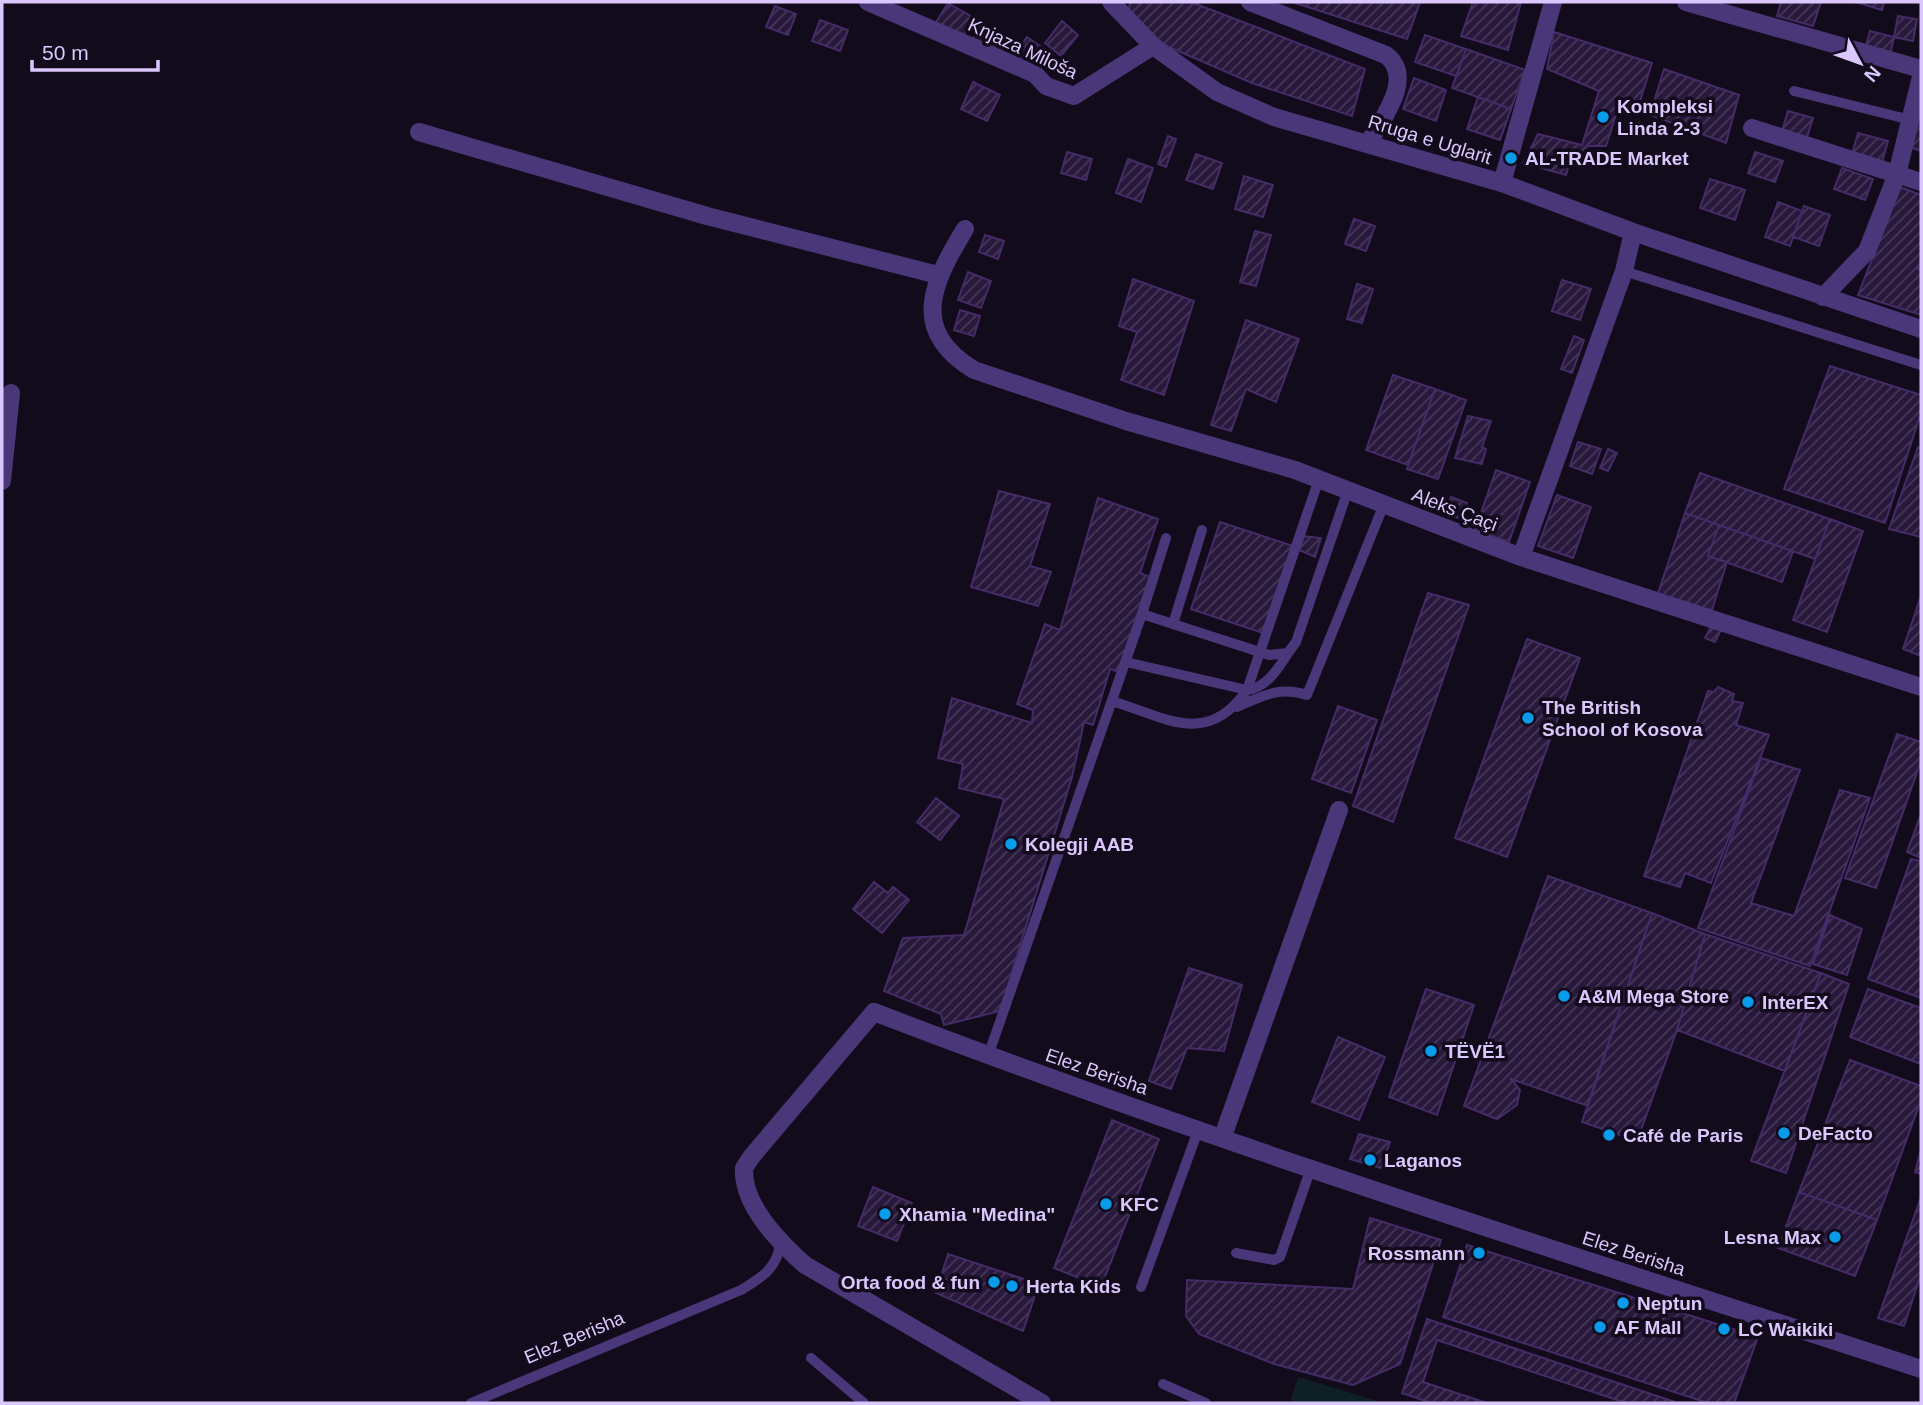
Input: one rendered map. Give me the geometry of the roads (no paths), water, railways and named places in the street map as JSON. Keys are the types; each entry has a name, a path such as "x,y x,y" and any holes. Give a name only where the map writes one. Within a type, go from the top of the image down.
{"street":[{"name":"Knjaza Miloša","path":"868,2 1035,74 1046,86 1074,96 1153,46"},
{"path":"1250,2 1386,55 1397,64 1400,74 1390,107 1369,142"},
{"path":"1502,183 1553,2"},
{"path":"1686,2 1921,69"},
{"name":"Rruga e Uglarit","path":"1115,4 1153,46 1217,92 1274,117 1369,142 1502,183 1633,232 1921,329"},
{"path":"1823,297 1867,251 1897,174 1921,77"},
{"path":"1752,128 1921,182"},
{"path":"419,132 706,216 937,275 965,229"},
{"path":"1521,557 1623,271 1633,232"},
{"name":"Aleks Çaçi","path":"937,275 930,299 940,337 951,356 974,370 1126,421 1319,479 1521,557 1921,687"},
{"path":"2,481 11,393"},
{"path":"1223,1136 1339,810"},
{"name":"Elez Berisha","path":"780,1243 748,1194 744,1167 874,1012 988,1056 1311,1168 1921,1369"},
{"path":"780,1243 805,1265 1042,1403"}],"lane":[{"path":"1794,91 1911,120"},
{"path":"1623,271 1921,365"},
{"path":"1234,708 1247,690 1319,479"},
{"path":"1126,662 1247,690 1254,689 1267,680 1296,642 1348,490"},
{"path":"1112,701 1197,726 1217,720 1234,708 1276,690 1290,689 1307,695 1384,504"},
{"path":"1173,624 1202,530"},
{"path":"988,1056 1126,662 1166,538"},
{"path":"1142,614 1261,650 1269,655 1288,653"},
{"path":"1142,1287 1199,1128"},
{"path":"1236,1253 1274,1260 1280,1257 1311,1168"},
{"name":"Elez Berisha","path":"471,1403 741,1290 759,1280 773,1266 780,1243"},
{"path":"811,1358 864,1403"},
{"path":"1163,1384 1206,1403"}],"place":[{"name":"Kompleksi Linda 2-3","path":"1603,117"},
{"name":"AL-TRADE Market","path":"1511,158"},
{"name":"The British School of Kosova","path":"1528,718"},
{"name":"Kolegji AAB","path":"1011,844"},
{"name":"A&M Mega Store","path":"1564,996"},
{"name":"InterEX","path":"1748,1002"},
{"name":"TËVË1","path":"1431,1051"},
{"name":"DeFacto","path":"1784,1133"},
{"name":"Café de Paris","path":"1609,1135"},
{"name":"Laganos","path":"1370,1160"},
{"name":"KFC","path":"1106,1204"},
{"name":"Xhamia \"Medina\"","path":"885,1214"},
{"name":"Lesna Max","path":"1835,1237"},
{"name":"Rossmann","path":"1479,1253"},
{"name":"Orta food & fun","path":"994,1282"},
{"name":"Herta Kids","path":"1012,1286"},
{"name":"Neptun","path":"1623,1303"},
{"name":"AF Mall","path":"1600,1327"},
{"name":"LC Waikiki","path":"1724,1329"}]}
